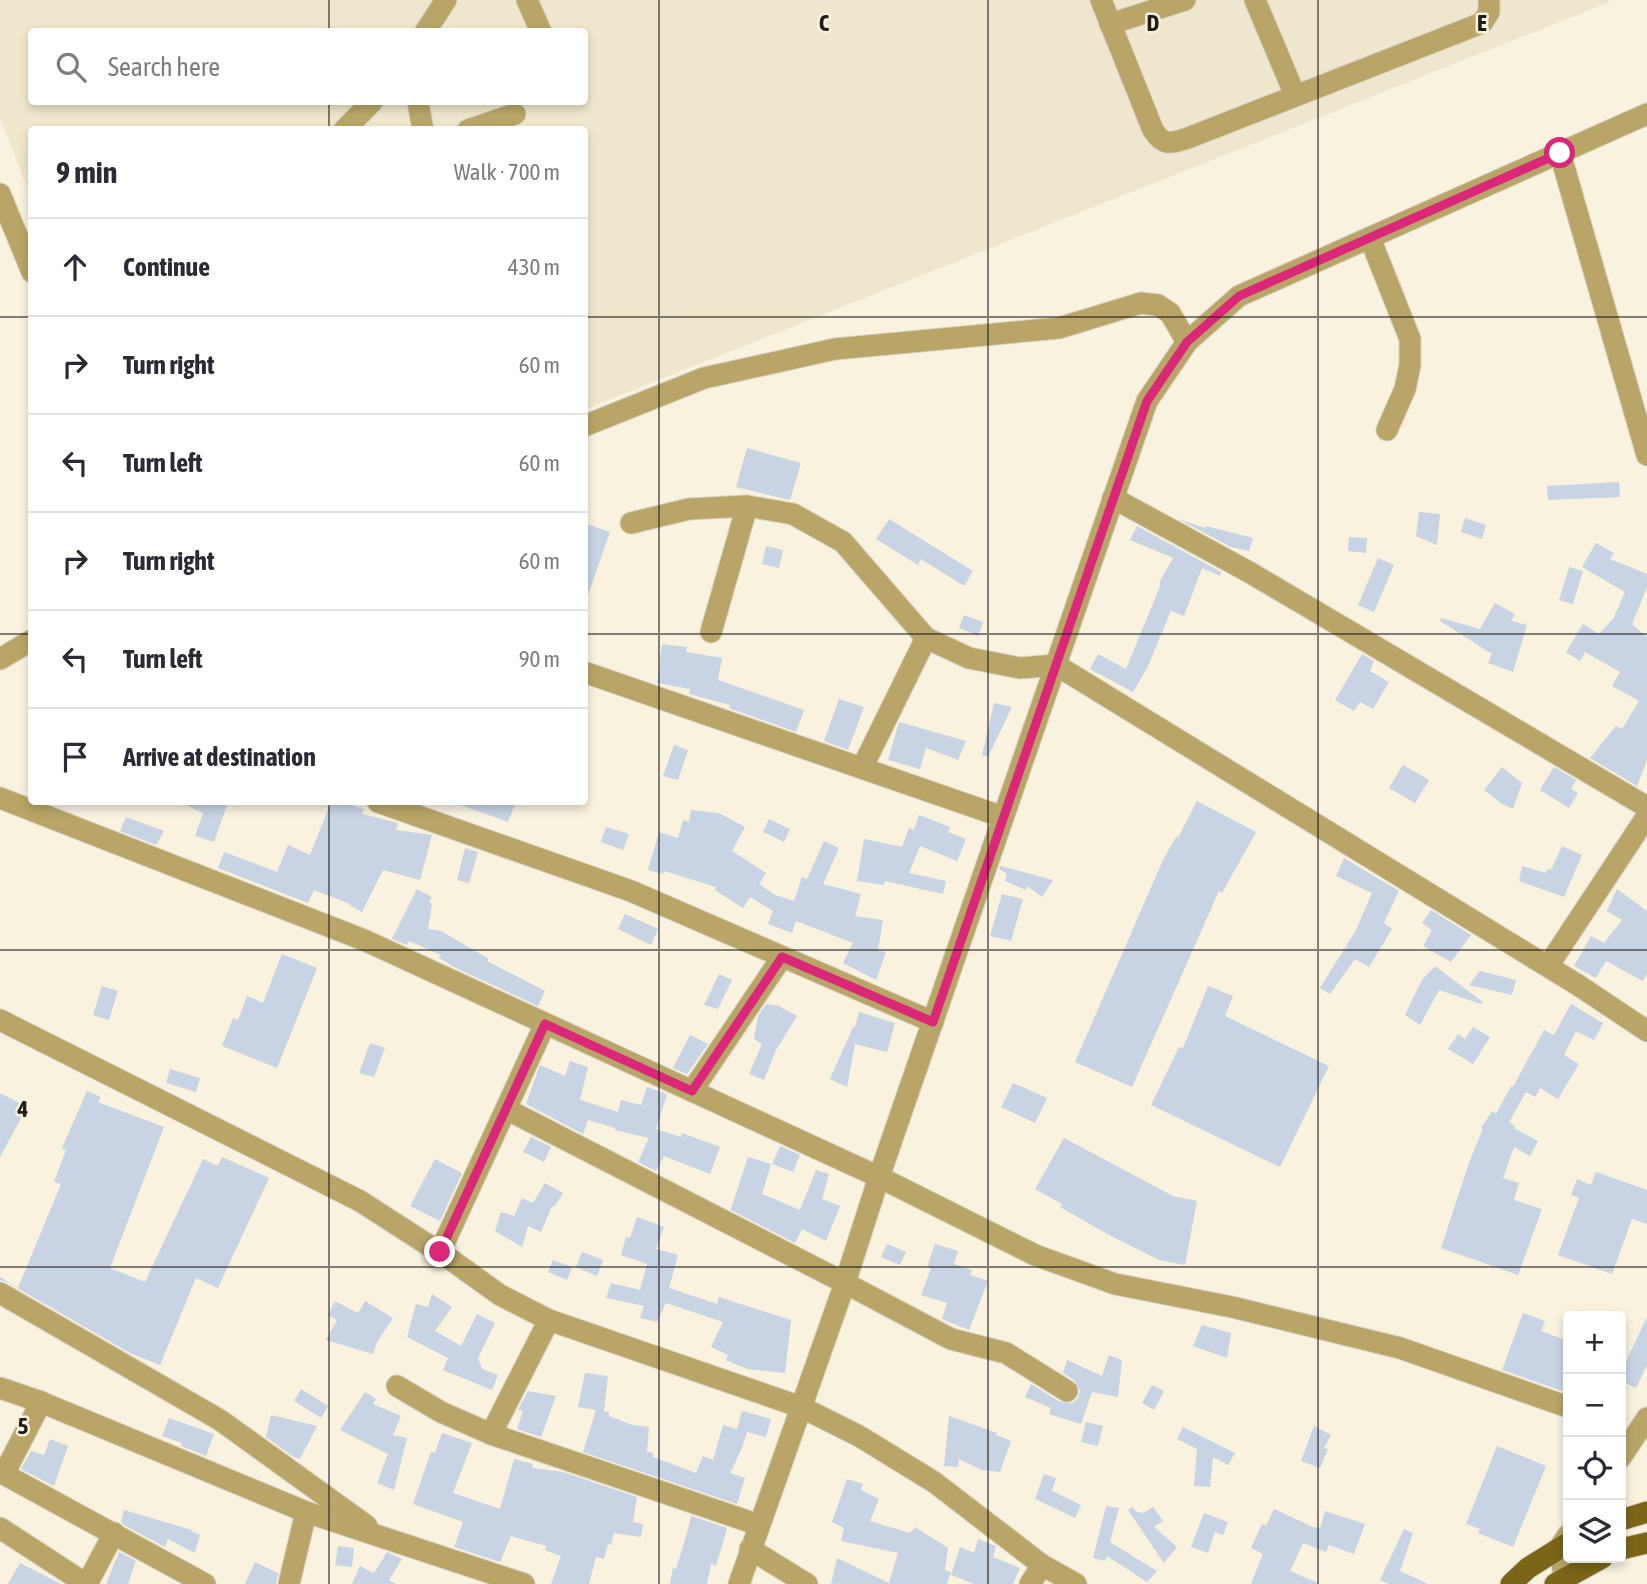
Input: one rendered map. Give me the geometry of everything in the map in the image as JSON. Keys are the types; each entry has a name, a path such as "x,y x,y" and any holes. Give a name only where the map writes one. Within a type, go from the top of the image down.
{"main road":[{"path":"1626,1518 1647,1512"},
{"path":"1511,1584 1528,1568 1563,1543"},
{"path":"1626,1548 1647,1543"},
{"path":"1559,1581 1593,1563"}],"street":[{"path":"428,28 446,0"},
{"path":"527,0 539,28"},
{"path":"1101,0 1153,130 1159,140 1166,142 1188,138 1482,23 1489,12 1489,0"},
{"path":"1110,24 1185,0"},
{"path":"1255,0 1295,95"},
{"path":"348,126 369,105"},
{"path":"418,105 421,126"},
{"path":"480,126 515,114"},
{"path":"739,1584 1147,401 1187,342 1239,296 1647,114"},
{"path":"1560,153 1647,455"},
{"path":"0,194 28,262"},
{"path":"1370,238 1409,340 1410,365 1405,390 1387,430"},
{"path":"588,424 704,378 835,349 1059,328 1141,303 1158,305 1170,313 1187,342"},
{"path":"1113,498 1249,572 1647,807"},
{"path":"711,632 747,506"},
{"path":"631,523 689,509 747,506 793,514 843,542 926,638 969,658 1020,668 1056,665 1548,966 1647,1031"},
{"path":"862,768 926,638"},
{"path":"0,659 28,642"},
{"path":"588,673 1003,817"},
{"path":"0,798 364,940 879,1177 1035,1255 1115,1284 1232,1307 1400,1348 1563,1405"},
{"path":"387,805 631,891 933,1022"},
{"path":"1548,966 1647,816"},
{"path":"692,1091 782,957"},
{"path":"0,1020 360,1201 440,1252 500,1295 550,1320 801,1407 859,1436 934,1482 1042,1565 1076,1584"},
{"path":"440,1252 545,1024"},
{"path":"506,1109 951,1339 1006,1353 1067,1391"},
{"path":"0,1293 220,1420 386,1539"},
{"path":"491,1434 550,1320"},
{"path":"397,1386 442,1412 491,1434 759,1525"},
{"path":"0,1388 41,1402 306,1512 524,1584"},
{"path":"41,1402 2,1473 205,1584"},
{"path":"1626,1446 1635,1425"},
{"path":"289,1584 306,1512"},
{"path":"0,1528 87,1584 114,1533"},
{"path":"750,1549 807,1584"},
{"path":"1559,1581 1563,1555"},
{"path":"1030,1584 1042,1565"}],"shaded area":[{"path":"0,0 1610,2 588,408 588,126 28,126 28,189 0,118"}],"building":[{"path":"747,448 801,463 790,500 736,487"},
{"path":"1619,482 1620,497 1548,500 1547,486"},
{"path":"1419,512 1440,514 1437,545 1416,536"},
{"path":"1465,518 1486,525 1482,539 1461,532"},
{"path":"889,519 973,571 964,586 921,559 918,565 876,539"},
{"path":"1178,519 1253,538 1249,551 1231,547"},
{"path":"588,524 610,532 588,595"},
{"path":"1137,526 1221,572 1220,576 1202,568 1184,616 1171,611 1147,668 1133,692 1090,669 1098,654 1126,669 1161,584 1159,583 1173,558 1130,540"},
{"path":"1349,537 1367,538 1366,553 1348,551"},
{"path":"1596,543 1614,553 1610,559 1647,574 1647,587 1632,624 1647,637 1647,760 1637,786 1590,758 1616,726 1622,729 1639,701 1612,686 1620,672 1585,652 1580,661 1566,652 1583,624 1599,634 1613,619 1625,592 1582,567"},
{"path":"766,546 783,550 779,568 762,564"},
{"path":"1378,558 1394,565 1374,612 1358,605"},
{"path":"1569,567 1583,571 1573,604 1559,600"},
{"path":"1495,603 1515,614 1511,621 1527,625 1513,672 1488,663 1492,654 1440,621 1441,618 1480,629"},
{"path":"964,615 983,622 978,636 959,628"},
{"path":"662,644 687,647 686,652 722,658 718,680 804,710 796,732 729,708 730,705 689,694 690,689 657,683"},
{"path":"1362,654 1374,661 1370,671 1389,682 1373,709 1360,702 1354,711 1335,700"},
{"path":"839,699 864,707 848,750 824,741"},
{"path":"994,703 1012,707 988,757 982,755"},
{"path":"899,722 966,741 958,760 926,748 920,769 888,760"},
{"path":"674,745 688,750 678,780 663,776"},
{"path":"1403,765 1429,780 1415,803 1389,788"},
{"path":"1502,767 1522,783 1513,809 1484,790"},
{"path":"1554,767 1576,780 1571,789 1578,793 1569,808 1540,790"},
{"path":"1197,801 1256,832 1222,893 1219,891 1132,1087 1075,1062 1163,860"},
{"path":"186,805 227,805 214,842 195,836 203,813"},
{"path":"330,805 352,805 364,809 362,814 398,823 396,830 432,835 420,880 383,870 362,912 350,904 314,890 308,903 218,868 224,852 277,872 288,845 310,855"},
{"path":"461,805 515,805 508,822"},
{"path":"691,810 719,813 745,827 732,851 766,873 759,884 775,895 794,901 802,877 807,879 824,841 839,848 823,884 861,894 855,916 883,920 878,950 886,952 876,980 843,963 853,943 796,921 792,933 768,924 773,911 750,897 743,908 715,890 716,887 664,871 663,874 648,870 659,832 678,838 683,820 689,822"},
{"path":"919,815 950,827 948,832 966,839 957,861 920,846 909,873 946,881 943,894 885,881 884,885 857,881 864,839 902,847 909,828 914,830"},
{"path":"126,817 164,831 156,845 120,831"},
{"path":"769,819 790,829 784,842 763,832"},
{"path":"606,827 629,834 623,850 601,842"},
{"path":"1562,846 1582,855 1564,897 1519,881 1522,866 1546,873 1547,869 1551,870"},
{"path":"465,848 478,852 469,883 457,880"},
{"path":"1344,858 1399,891 1384,923 1392,929 1369,967 1355,959 1330,994 1320,988 1356,930 1372,893 1336,876"},
{"path":"1000,866 1053,880 1042,897 1027,886 1026,890 1005,881 1007,874 999,869"},
{"path":"417,889 432,897 429,902 432,904 428,929 441,931 489,959 487,961 545,991 538,1006 454,967 439,958 441,955 409,941 407,945 392,939"},
{"path":"1617,889 1647,911 1647,973 1643,981 1606,961 1596,978 1574,966 1591,936 1604,943 1622,920 1607,911"},
{"path":"1002,894 1023,899 1011,941 990,936"},
{"path":"1431,910 1471,935 1451,962 1423,946 1432,930 1422,923"},
{"path":"625,914 658,929 651,945 618,929"},
{"path":"282,954 317,968 277,1068 222,1046 233,1018 238,1020 247,996 263,1003"},
{"path":"1435,966 1483,1002 1481,1004 1439,990 1420,1025 1405,1015 1422,980"},
{"path":"1480,971 1516,980 1512,995 1469,985"},
{"path":"719,974 732,980 718,1009 704,1005"},
{"path":"102,986 118,991 109,1020 93,1015"},
{"path":"1208,986 1233,996 1225,1016 1329,1066 1280,1167 1151,1105 1179,1047 1183,1048"},
{"path":"766,1004 779,1006 797,1016 776,1050 764,1080 749,1074 762,1044 754,1039 758,1016"},
{"path":"1571,1004 1603,1023 1594,1040 1576,1031 1564,1055 1579,1064 1558,1099 1540,1088 1535,1097 1526,1092 1509,1122 1514,1128 1538,1141 1530,1156 1514,1147 1503,1178 1519,1183 1514,1200 1542,1209 1518,1275 1441,1248 1483,1129 1481,1128 1492,1111 1496,1114 1544,1030 1554,1035"},
{"path":"859,1012 895,1023 887,1052 855,1044 847,1087 830,1079 855,1027"},
{"path":"1473,1027 1490,1037 1473,1064 1448,1049 1458,1034 1465,1039"},
{"path":"690,1035 708,1044 687,1074 673,1068"},
{"path":"370,1043 385,1048 374,1077 359,1073"},
{"path":"570,1061 588,1067 580,1100 618,1112 621,1100 641,1105 647,1087 667,1094 656,1129 681,1137 682,1133 720,1147 710,1174 664,1156 656,1171 638,1162 649,1138 588,1120 583,1134 526,1104 540,1065 565,1076"},
{"path":"170,1069 200,1078 196,1092 166,1083"},
{"path":"1013,1083 1047,1098 1035,1123 1001,1107"},
{"path":"87,1091 101,1097 98,1102 164,1127 110,1268 145,1282 203,1159 218,1166 222,1157 269,1178 218,1288 196,1278 160,1365 130,1353 0,1280 0,1277 18,1288 61,1184 54,1182 66,1150 62,1148"},
{"path":"0,1093 27,1107 0,1157"},
{"path":"531,1137 551,1147 544,1162 523,1152"},
{"path":"1064,1138 1173,1196 1197,1201 1185,1265 1159,1260 1111,1236 1060,1207 1062,1204 1035,1189"},
{"path":"780,1146 800,1155 793,1172 772,1164"},
{"path":"748,1157 771,1164 762,1194 800,1210 816,1170 829,1174 822,1199 840,1206 826,1241 802,1229 795,1243 729,1209"},
{"path":"435,1159 462,1173 440,1221 410,1206"},
{"path":"1596,1172 1647,1190 1647,1224 1632,1219 1612,1274 1558,1255 1579,1198 1571,1195 1577,1179 1591,1185"},
{"path":"545,1183 563,1193 554,1207 552,1206 541,1232 528,1226 522,1247 495,1231 501,1212 514,1216 522,1198 533,1203"},
{"path":"637,1217 664,1227 656,1249 678,1255 669,1288 717,1304 719,1297 791,1320 785,1373 747,1369 726,1360 728,1355 711,1347 723,1322 666,1303 657,1322 640,1318 644,1306 606,1298 611,1283 640,1290 647,1264 621,1255 626,1237 630,1238"},
{"path":"887,1244 906,1252 900,1265 881,1257"},
{"path":"935,1244 958,1251 954,1264 972,1270 970,1275 988,1281 969,1330 942,1319 947,1303 921,1295 931,1268 927,1267"},
{"path":"582,1252 603,1260 597,1276 576,1267"},
{"path":"553,1260 572,1267 567,1280 548,1272"},
{"path":"432,1294 452,1307 435,1331 461,1346 477,1314 495,1323 478,1358 482,1369 498,1375 492,1390 443,1370 448,1358 407,1337 416,1304 428,1307"},
{"path":"335,1301 358,1313 365,1301 393,1318 377,1342 373,1354 326,1340 337,1320 328,1315"},
{"path":"1523,1313 1545,1321 1541,1331 1563,1339 1563,1391 1502,1370"},
{"path":"1647,1317 1647,1365 1636,1388 1626,1383 1626,1361"},
{"path":"1202,1325 1231,1333 1227,1358 1193,1346"},
{"path":"1109,1355 1122,1360 1118,1397 1092,1392 1081,1424 1049,1414 1051,1408 1025,1397 1031,1384 1060,1402 1073,1403 1080,1391 1074,1380 1063,1373 1067,1360 1102,1376"},
{"path":"585,1373 608,1376 604,1411 609,1412 609,1416 632,1425 649,1427 647,1452 653,1453 653,1457 696,1473 703,1456 713,1460 723,1425 737,1429 742,1411 771,1419 766,1437 747,1432 730,1473 745,1478 737,1504 583,1452 596,1410 578,1407"},
{"path":"1152,1385 1164,1391 1154,1410 1142,1403"},
{"path":"301,1389 328,1406 321,1418 294,1401"},
{"path":"528,1391 556,1396 541,1437 517,1429 523,1411 518,1410"},
{"path":"365,1392 376,1399 373,1404 401,1416 393,1435 407,1438 394,1490 377,1483 388,1454 340,1430"},
{"path":"271,1415 317,1426 300,1459 266,1437"},
{"path":"949,1416 997,1433 996,1435 1011,1441 1000,1472 982,1470 959,1459 958,1467 944,1466"},
{"path":"169,1418 214,1434 206,1456 162,1436"},
{"path":"1086,1422 1103,1426 1098,1446 1081,1442"},
{"path":"1314,1426 1331,1435 1324,1448 1328,1449 1320,1468 1301,1461"},
{"path":"1183,1427 1235,1453 1228,1465 1213,1457 1210,1487 1194,1486 1197,1449 1177,1439"},
{"path":"442,1433 472,1443 453,1493 500,1509 514,1459 533,1464 532,1468 563,1472 637,1497 633,1522 643,1524 641,1537 614,1533 604,1559 596,1557 589,1584 551,1584 561,1556 545,1550 546,1546 511,1536 500,1562 454,1547 463,1522 413,1504 431,1452 435,1453"},
{"path":"50,1439 68,1446 54,1486 21,1469 31,1451 44,1455"},
{"path":"1497,1446 1546,1466 1513,1547 1478,1533 1480,1529 1466,1524"},
{"path":"1044,1474 1056,1478 1052,1491 1081,1505 1075,1518 1035,1499"},
{"path":"847,1479 863,1484 861,1490 879,1499 870,1521 910,1533 915,1527 948,1548 945,1570 951,1572 947,1584 831,1584 837,1558 889,1583 898,1553 841,1541 844,1528 832,1522"},
{"path":"1106,1506 1119,1508 1110,1542 1157,1571 1147,1582 1107,1556 1105,1561 1093,1558"},
{"path":"1132,1507 1137,1512 1144,1513 1153,1507 1163,1521 1154,1527 1177,1547 1164,1563 1128,1510"},
{"path":"1274,1509 1313,1527 1320,1528 1325,1511 1365,1524 1354,1554 1329,1545 1326,1552 1303,1543 1290,1571 1320,1584 1251,1584 1263,1554 1251,1548 1262,1524 1266,1526"},
{"path":"124,1510 192,1530 200,1535 195,1553 168,1539 165,1547 124,1525 121,1522"},
{"path":"1204,1513 1228,1522 1223,1535 1215,1532 1208,1553 1191,1547"},
{"path":"691,1516 727,1528 716,1566 711,1564 707,1584 670,1584 673,1568 676,1569"},
{"path":"1404,1529 1413,1533 1400,1571 1428,1584 1389,1584 1380,1580"},
{"path":"978,1539 996,1546 993,1557 1020,1568 1013,1584 974,1584 951,1575 960,1547 974,1553"},
{"path":"338,1546 354,1548 352,1567 335,1565"},
{"path":"119,1552 136,1561 128,1584 106,1584"},
{"path":"387,1552 402,1559 389,1580 396,1584 352,1584 360,1566 374,1573"},
{"path":"255,1562 278,1573 276,1584 245,1584"},
{"path":"20,1563 61,1584 8,1584"}],"route":[{"path":"440,1252 545,1024 692,1091 782,957 933,1022 1147,401 1187,342 1239,296 1560,153"}]}
